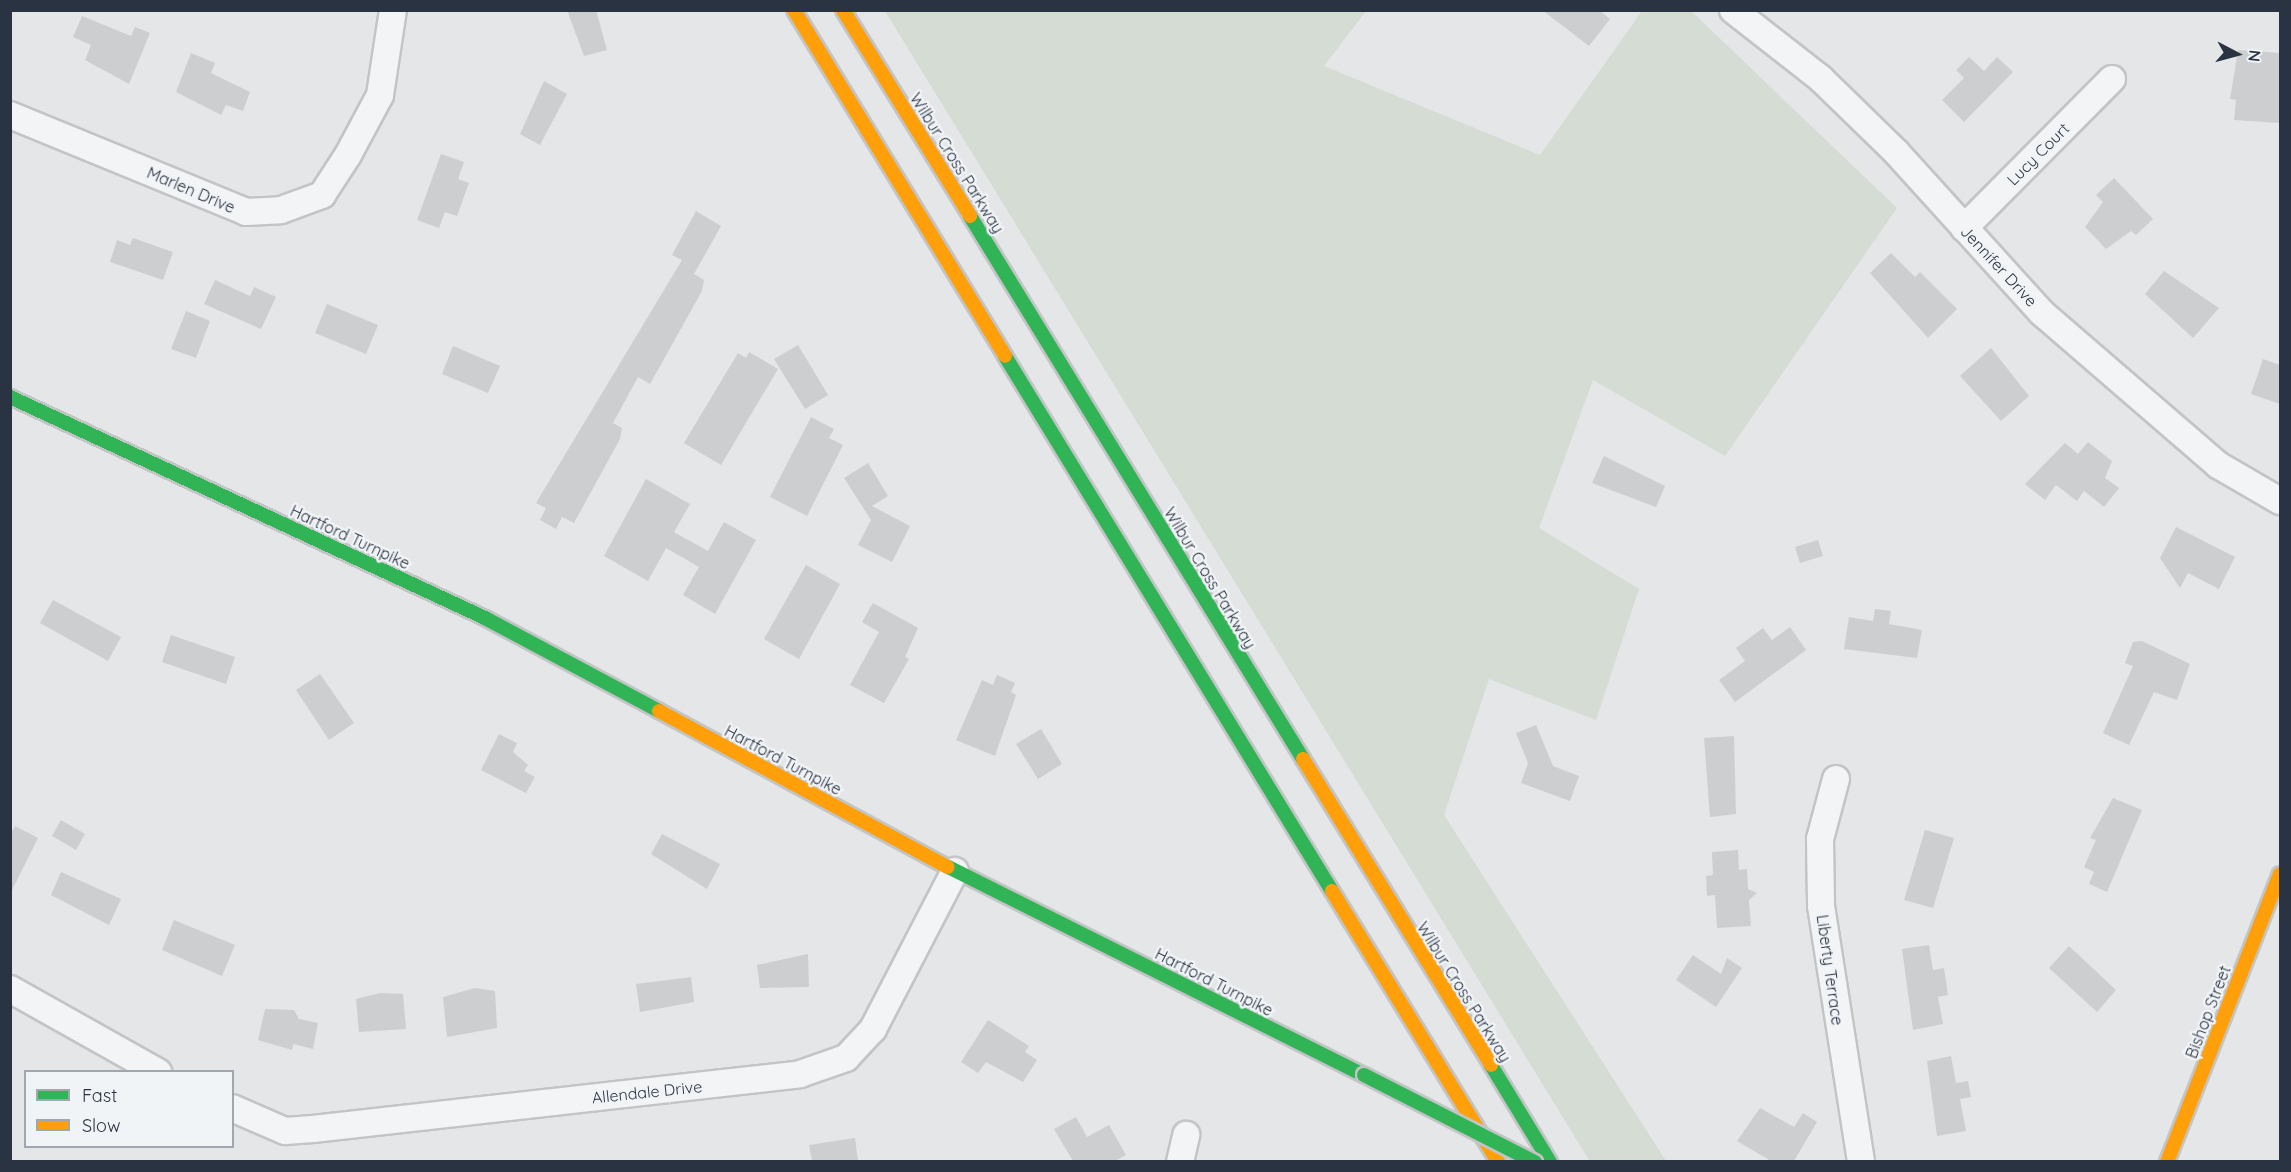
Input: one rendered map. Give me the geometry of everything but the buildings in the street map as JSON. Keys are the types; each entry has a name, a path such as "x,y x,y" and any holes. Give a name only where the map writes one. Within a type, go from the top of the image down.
{"main road":[{"path":"794,10 1498,1161"},
{"name":"Wilbur Cross Parkway","path":"843,10 1550,1161"},
{"name":"Hartford Turnpike","path":"10,397 485,618 955,871 1535,1161"},
{"name":"Bishop Street","path":"2167,1161 2280,873"}],"street":[{"name":"Marlen Drive","path":"10,115 246,212 281,210 321,195 348,155 380,95 393,10"},
{"name":"Jennifer Drive","path":"1733,10 1820,78 2060,328 2218,465 2280,501"},
{"name":"Lucy Court","path":"1964,228 2112,79"},
{"name":"Liberty Terrace","path":"1836,778 1820,839 1821,906 1861,1161"},
{"name":"Allendale Drive","path":"234,1109 285,1131 800,1074 846,1058 873,1029 955,871"},
{"path":"10,989 156,1070"},
{"path":"1180,1161 1186,1135"}],"shaded area":[{"path":"885,11 1366,11 1324,66 1540,155 1642,11 1691,11 1897,208 1725,456 1593,380 1539,528 1639,589 1596,720 1489,679 1444,815 1666,1161 1589,1160"}],"traffic: fast":[{"path":"970,216 1303,759"},
{"path":"1005,356 1332,891"},
{"path":"10,397 485,618 659,711"},
{"path":"948,867 1364,1075"},
{"path":"1491,1065 1550,1162"},
{"path":"1364,1075 1535,1162"}],"traffic: slow":[{"path":"794,10 1005,356"},
{"path":"843,10 970,216"},
{"path":"659,711 948,867"},
{"path":"1303,759 1491,1065"},
{"path":"2167,1162 2280,874"},
{"path":"1332,891 1498,1162"}]}
